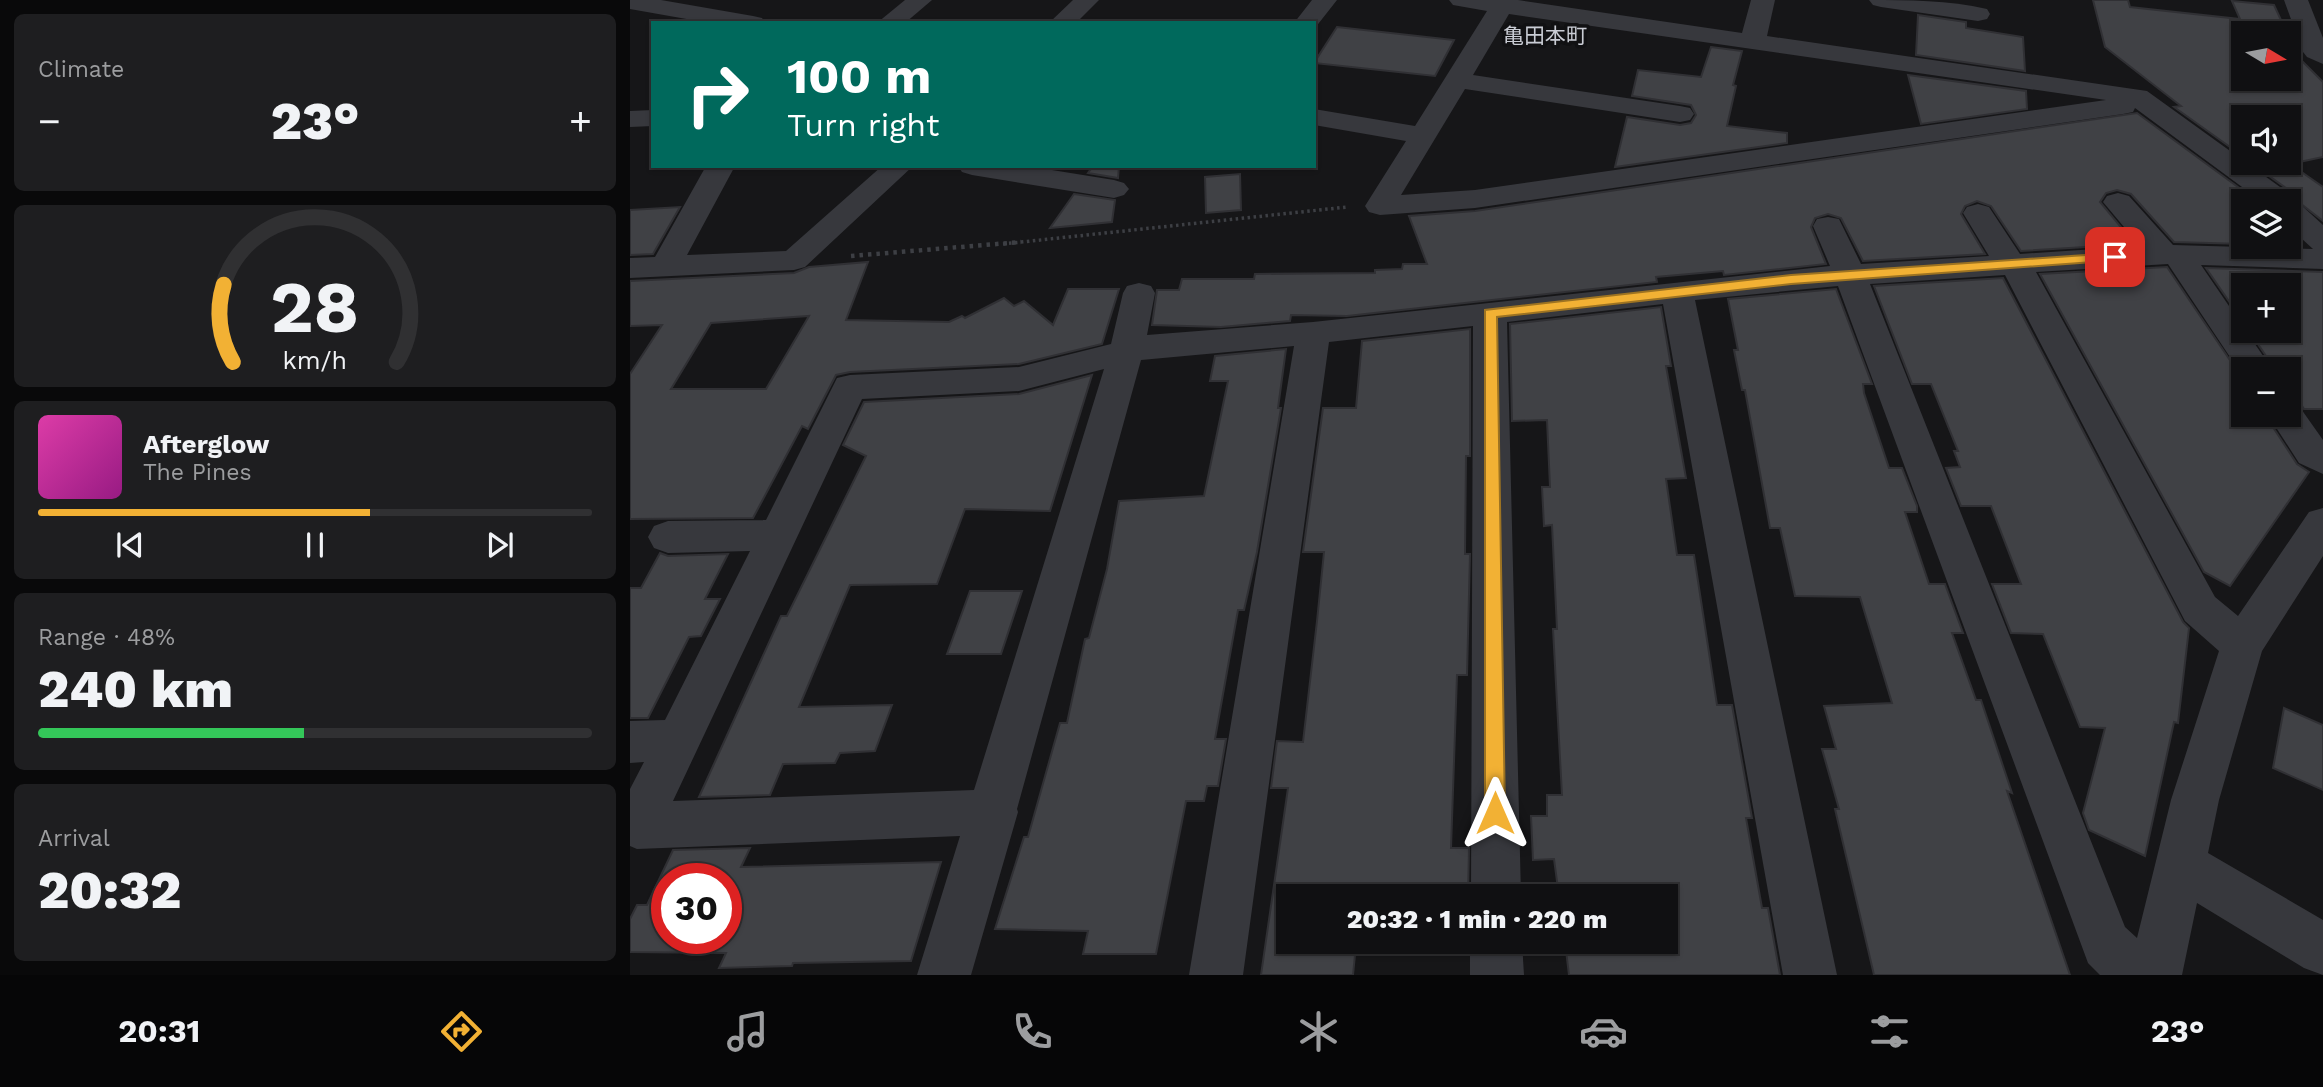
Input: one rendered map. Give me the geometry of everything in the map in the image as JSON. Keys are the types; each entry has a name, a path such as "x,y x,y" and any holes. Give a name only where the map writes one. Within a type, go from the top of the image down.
{"street":[{"path":"892,21 920,0"},
{"path":"1063,21 1087,0"},
{"path":"1308,21 1325,0"},
{"path":"1461,0 1504,3 1755,42 1977,35"},
{"path":"1755,42 1754,31 1763,0"},
{"path":"1881,0 2138,97 2264,189"},
{"path":"2296,0 2316,52 2323,56"},
{"path":"630,2 678,4 745,21"},
{"path":"1380,206 1504,3"},
{"path":"640,27 678,4"},
{"path":"1457,80 1680,114"},
{"path":"1380,206 1475,199 2107,110 2146,101"},
{"path":"1316,117 1423,136"},
{"path":"630,119 651,118"},
{"path":"666,265 720,168"},
{"path":"630,268 794,260 897,168"},
{"path":"984,168 1114,189"},
{"path":"2118,202 2171,254 2246,357"},
{"path":"1978,213 2014,265 2200,609 2242,645"},
{"path":"2301,221 2323,242"},
{"path":"1828,226 1850,275 2106,945 2140,975"},
{"path":"993,812 637,826 850,387 1019,379 1150,346 1313,333 1850,275 2171,254 2323,259"},
{"path":"1677,292 1810,975"},
{"path":"944,975 1127,350 1139,293"},
{"path":"1490,313 1496,884"},
{"path":"1216,975 1313,333"},
{"path":"2294,427 2312,453 2323,460"},
{"path":"2155,975 2195,800 2242,645 2323,523"},
{"path":"668,537 778,535"},
{"path":"630,742 679,740"},
{"path":"2181,865 2323,950"},
{"path":"1496,954 1497,975"}],"path":[{"path":"801,254 839,257 992,246 1155,226 1380,206"}],"building":[{"path":"2093,0 2128,0 2130,7 2240,19 2232,1 2274,5 2281,21 2231,21 2231,91 2301,91 2301,60 2323,82 2323,157 2301,162 2301,105 2231,105 2231,148 2174,107 2181,106 2105,47"},
{"path":"1918,15 1966,22 1966,28 2023,37 2025,71 1916,55"},
{"path":"1337,27 1454,40 1435,76 1316,63"},
{"path":"1711,47 1742,51 1733,85 1736,86 1727,126 1787,133 1787,143 1615,167 1627,117 1680,125 1691,123 1696,115 1691,105 1632,96 1638,70 1701,77"},
{"path":"1908,75 2026,91 2027,109 1921,124"},
{"path":"2137,113 2241,189 2231,189 2231,244 2174,242 2131,194 2117,190 2106,193 2100,202 2135,244 2021,251 1991,206 1977,201 1965,206 1961,214 1985,254 1863,261 1841,218 1828,214 1815,218 1811,227 1826,264 1724,275 1723,271 1656,277 1657,282 1347,316 1291,315 1290,321 1221,327 1152,325 1157,290 1179,290 1182,279 1254,279 1255,274 1375,273 1375,270 1402,269 1403,264 1427,264 1409,216 1475,211"},
{"path":"1092,168 1119,168 1118,178 1088,173"},
{"path":"2301,172 2323,187 2323,221 2301,204 2301,189 2287,189 2268,175 2301,175"},
{"path":"1240,174 1241,210 1206,213 1205,177"},
{"path":"1074,194 1115,200 1112,222 1050,228"},
{"path":"680,207 653,254 630,255 630,210"},
{"path":"868,262 846,320 949,322 962,316 965,318 1004,298 1014,306 1024,301 1053,325 1068,289 1119,289 1102,344 1019,364 850,372 836,375 808,429 802,426 753,518 630,519 630,374 662,325 630,326 630,281 794,273 809,267","holes":["809,316 766,389 671,389 711,323"]},
{"path":"2167,267 2231,362 2231,427 2273,427 2297,464 2309,472 2230,586 2204,572 2040,274"},
{"path":"2206,268 2323,272 2323,409 2304,409 2301,404 2301,357 2267,357 2257,343 2301,343 2301,273 2231,273 2231,304"},
{"path":"2003,278 2183,622 2189,628 2178,723 2174,722 2145,856 2089,830 2083,813 2105,728 2080,727 2043,634 2011,633 1992,584 2021,584 1991,506 1961,506 1946,468 1960,467 1954,451 1958,451 1931,384 1912,384 1874,286"},
{"path":"1836,289 1872,384 1863,384 1864,393 1889,468 1902,468 1917,506 1917,512 1905,512 1929,584 1945,584 1963,633 1952,633 1976,700 1981,700 2012,793 2007,791 2070,975 1874,975 1835,809 1839,809 1822,749 1836,749 1824,706 1892,703 1860,597 1795,596 1780,528 1770,528 1745,390 1742,390 1734,350 1738,350 1728,299"},
{"path":"1661,307 1671,366 1666,366 1686,478 1666,479 1677,555 1694,555 1717,705 1732,705 1752,818 1746,818 1762,908 1768,908 1780,975 1569,975 1566,954 1678,954 1678,884 1557,884 1554,859 1533,860 1531,816 1547,816 1547,795 1562,795 1553,629 1557,629 1552,525 1544,526 1542,487 1550,487 1547,420 1512,421 1510,324"},
{"path":"1470,329 1470,456 1466,456 1465,554 1470,554 1467,675 1457,675 1451,848 1469,848 1468,884 1276,884 1276,954 1355,954 1353,975 1261,975 1288,788 1271,788 1277,741 1303,742 1317,621 1324,552 1303,552 1323,408 1356,408 1362,341"},
{"path":"1286,349 1278,408 1281,408 1257,552 1244,610 1238,610 1215,739 1226,739 1218,786 1207,786 1204,801 1186,801 1156,954 1083,954 1088,931 995,929 1024,837 1028,837 1060,723 1067,723 1085,639 1089,638 1107,569 1119,501 1204,496 1228,381 1210,381 1215,356"},
{"path":"1092,375 1050,511 965,509 937,584 850,585 799,707 892,705 875,751 840,753 835,763 783,764 770,795 699,797 781,616 787,616 866,456 843,445 864,402 1019,394"},
{"path":"660,553 668,556 728,554 705,599 720,599 701,636 689,637 648,718 630,718 630,588 641,588"},
{"path":"970,591 1022,591 1001,654 947,654"},
{"path":"2284,708 2323,725 2323,790 2273,768"},
{"path":"750,848 742,865 667,863 673,850"},
{"path":"941,862 911,961 793,963 792,966 719,968 726,954 742,954 742,867"},
{"path":"651,897 651,952 630,952 630,919 637,905 647,905"}],"district":[{"name":"亀田本町","path":"1545,36"}],"route":[{"path":"1495,813 1490,313 1791,279 2115,257"}]}
